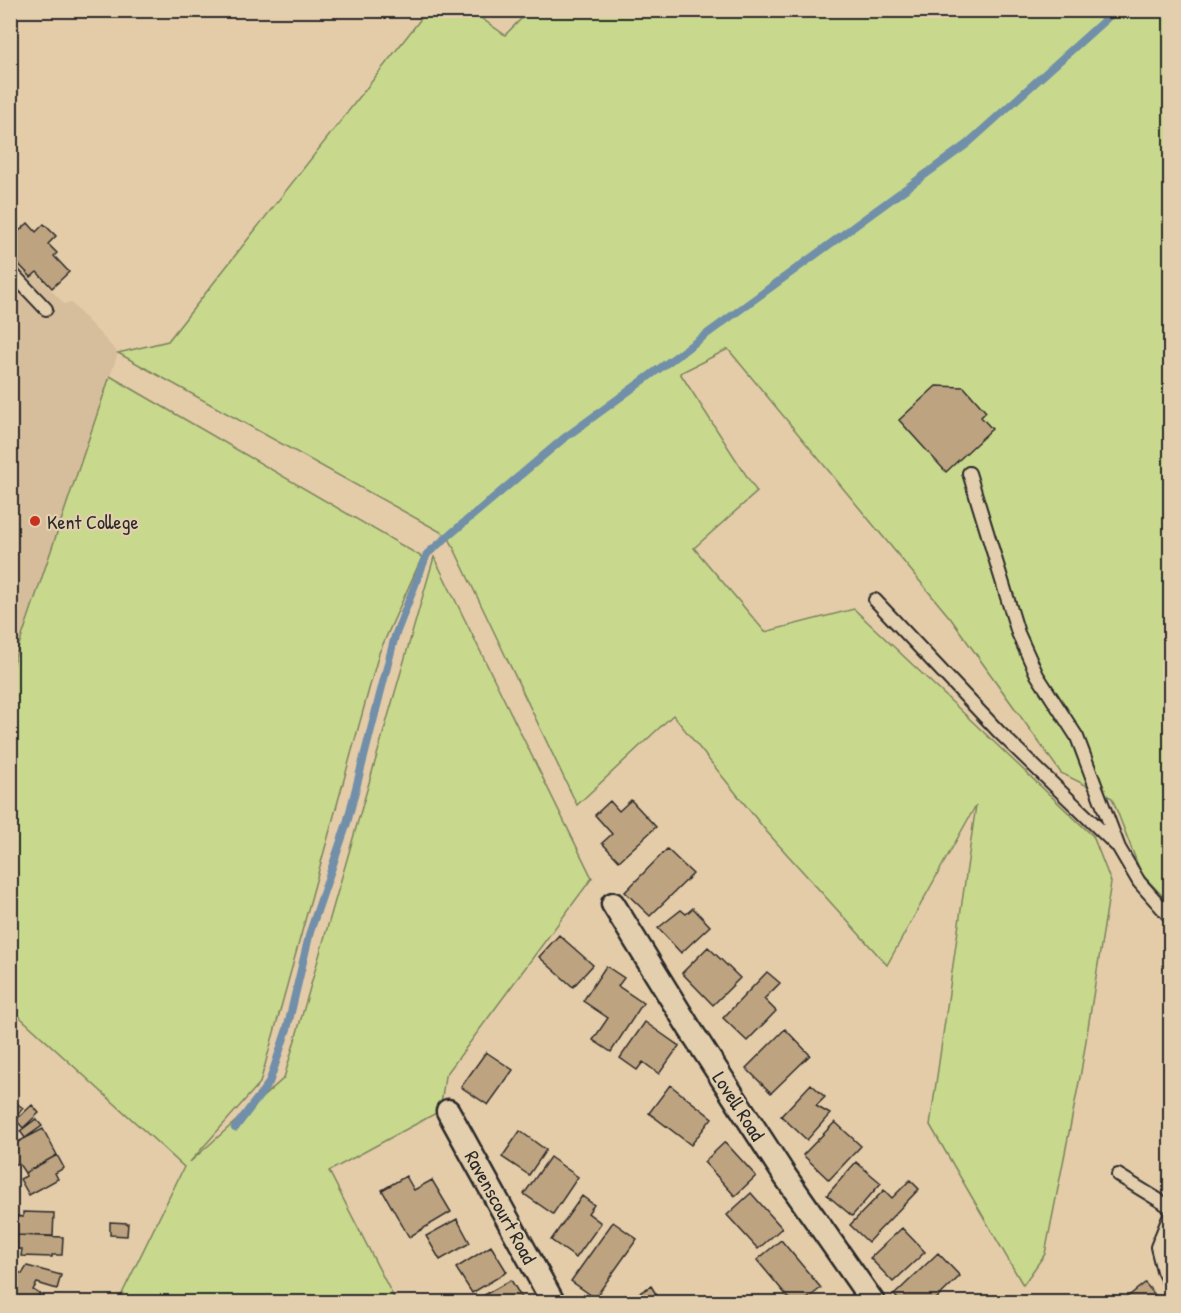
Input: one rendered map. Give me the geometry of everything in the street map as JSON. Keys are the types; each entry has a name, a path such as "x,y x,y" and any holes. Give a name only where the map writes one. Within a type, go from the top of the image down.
{"street":[{"name":"Lovell Road","path":"613,904 785,1176 873,1302"},
{"name":"Ravenscourt Road","path":"448,1111 553,1302"}],"lane":[{"path":"10,271 46,309"},
{"path":"969,473 1018,633 1036,675 1077,737 1119,848 1139,882 1170,917"},
{"path":"875,600 999,732 1119,848"},
{"path":"1118,1175 1170,1207"},
{"path":"1170,1215 1157,1247 1163,1271 1170,1284"}],"shaded area":[{"name":"Kent College","path":"11,246 64,304 70,302 118,353 11,667"}],"green space":[{"path":"530,10 1170,11 1170,904 1141,873 1112,798 1061,773 951,619 728,349 680,373 757,492 694,548 765,632 854,609 1093,836 1111,882 1081,1072 1045,1254 1023,1285 930,1125 976,805 887,965 767,832 673,715 577,805 448,536 118,353 168,341 427,11 471,11 505,35"},
{"path":"110,376 422,557 379,653 260,1083 190,1162 284,1078 434,557 592,878 445,1076 440,1111 329,1171 396,1302 118,1302 184,1167 11,1009 11,669"}],"building":[{"path":"28,223 36,232 44,224 56,236 48,244 57,253 54,256 69,272 52,288 37,272 31,277 10,255 10,239"},
{"path":"936,386 964,387 986,412 981,417 992,429 946,472 899,420"},
{"path":"631,800 656,827 619,861 602,843 612,834 595,815 610,801 619,811"},
{"path":"667,849 693,874 650,916 625,892"},
{"path":"693,908 710,926 681,953 658,928 681,910 686,914"},
{"path":"559,935 593,965 573,987 539,957"},
{"path":"708,947 740,978 713,1005 682,973"},
{"path":"606,966 624,978 618,986 643,1003 611,1052 593,1040 608,1018 583,1001"},
{"path":"767,972 780,983 764,999 776,1011 747,1041 723,1018"},
{"path":"645,1022 679,1046 659,1074 643,1062 637,1070 620,1058"},
{"path":"785,1029 810,1055 771,1093 746,1068"},
{"path":"486,1052 513,1070 488,1105 461,1087"},
{"path":"811,1084 825,1097 816,1106 830,1114 807,1140 781,1116"},
{"path":"670,1085 712,1118 691,1145 649,1113"},
{"path":"10,1098 23,1108 10,1124"},
{"path":"32,1105 39,1113 23,1128 16,1120"},
{"path":"36,1119 42,1126 25,1138 20,1131"},
{"path":"835,1122 861,1146 829,1180 803,1155"},
{"path":"43,1129 57,1155 25,1173 19,1164 14,1164 10,1159 10,1146"},
{"path":"520,1131 546,1150 529,1175 502,1157"},
{"path":"725,1142 756,1176 735,1196 704,1162"},
{"path":"57,1155 64,1168 55,1173 58,1179 29,1195 20,1179 26,1176 25,1173"},
{"path":"550,1157 578,1177 553,1214 524,1194"},
{"path":"856,1162 881,1183 852,1216 827,1195"},
{"path":"406,1176 414,1190 432,1180 451,1212 409,1237 382,1190"},
{"path":"910,1180 919,1189 868,1242 850,1225 884,1190 892,1198"},
{"path":"751,1193 782,1228 758,1249 727,1215"},
{"path":"582,1196 594,1205 588,1213 601,1223 576,1258 551,1240"},
{"path":"23,1212 54,1213 53,1236 17,1235 17,1216 23,1217"},
{"path":"457,1219 470,1243 440,1260 426,1236"},
{"path":"110,1222 128,1223 127,1236 110,1235"},
{"path":"613,1222 637,1239 595,1298 571,1281"},
{"path":"902,1228 925,1252 893,1282 870,1258"},
{"path":"17,1235 63,1237 62,1255 21,1256 22,1249 17,1249"},
{"path":"781,1240 821,1288 803,1302 792,1302 757,1260"},
{"path":"491,1246 507,1272 472,1293 456,1268"},
{"path":"938,1253 960,1276 933,1302 901,1302 894,1295"},
{"path":"27,1266 61,1275 57,1289 37,1283 33,1290 40,1294 36,1302 27,1302 10,1293 11,1267 22,1274"},
{"path":"511,1280 524,1302 472,1302"},
{"path":"1145,1283 1161,1302 1121,1302"},
{"path":"651,1286 661,1302 624,1302"},
{"path":"10,1293 27,1302 10,1302"}],"waterway":[{"path":"235,1128 269,1083 287,1029 310,932 347,823 395,636 427,554 563,439 967,144 1116,10"}],"place":[{"name":"Kent College","path":"35,521"}]}
